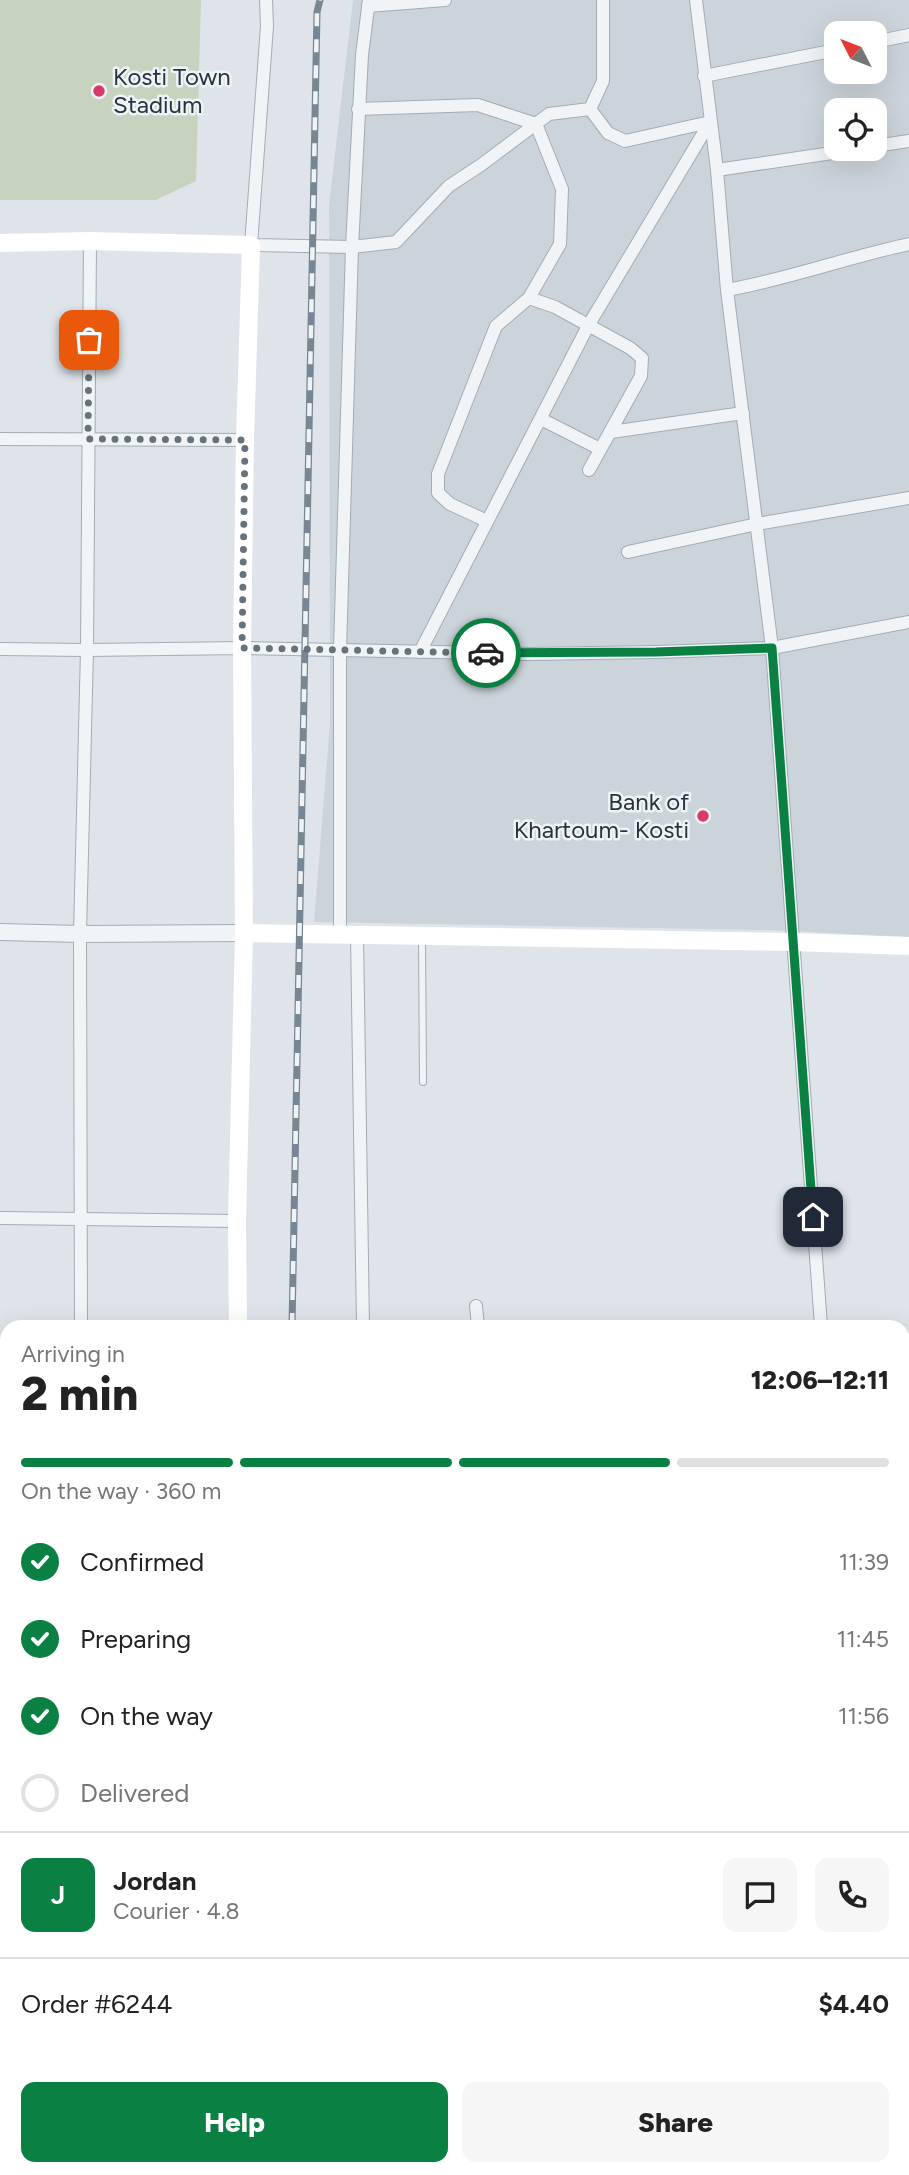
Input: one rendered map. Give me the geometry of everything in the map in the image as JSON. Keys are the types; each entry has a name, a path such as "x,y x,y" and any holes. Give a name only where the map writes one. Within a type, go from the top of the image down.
{"main road":[{"path":"0,243 90,241 251,245 242,648 244,933 237,1320"},
{"path":"244,933 793,942 909,947"}],"street":[{"path":"266,0 267,26 251,245 352,247 396,242 449,186 549,114 590,109"},
{"path":"363,1320 340,650 358,109 369,3 445,0"},
{"path":"590,109 603,81 603,0"},
{"path":"696,0 717,170 727,290 772,648 821,1320"},
{"path":"887,40 909,35"},
{"path":"704,76 824,52"},
{"path":"358,109 478,105 536,124"},
{"path":"590,109 608,134 625,141 710,122"},
{"path":"420,652 588,326 710,122"},
{"path":"487,521 450,504 438,493 438,474 496,326 529,298 560,244 562,189 536,124"},
{"path":"887,144 909,141"},
{"path":"717,170 824,154"},
{"path":"81,1320 80,934 87,650 90,241"},
{"path":"727,290 773,282 832,263 909,244"},
{"path":"529,298 555,307 630,348 642,358 641,376 589,470"},
{"path":"611,432 743,413"},
{"path":"541,419 600,449"},
{"path":"0,439 245,440"},
{"path":"628,552 757,524 909,498"},
{"path":"0,649 242,648 530,654 772,648 909,622"},
{"path":"0,932 244,933"},
{"path":"0,1218 237,1221"},
{"path":"476,1306 477,1320"}],"lane":[{"path":"422,936 423,1082"}],"shaded area":[{"path":"353,0 909,0 909,937 768,930 314,922 330,723 329,205"}],"green space":[{"name":"Kosti Town Stadium","path":"0,0 201,0 196,181 156,200 0,200"}],"railway":[{"path":"292,1320 317,12 320,0"}],"way so far":[{"path":"89,340 88,439 245,440 242,648 486,653"}],"place":[{"name":"Kosti Town Stadium","path":"99,91"},
{"name":"Bank of Khartoum- Kosti","path":"703,816"}],"route":[{"path":"486,653 772,648 813,1217"}]}
